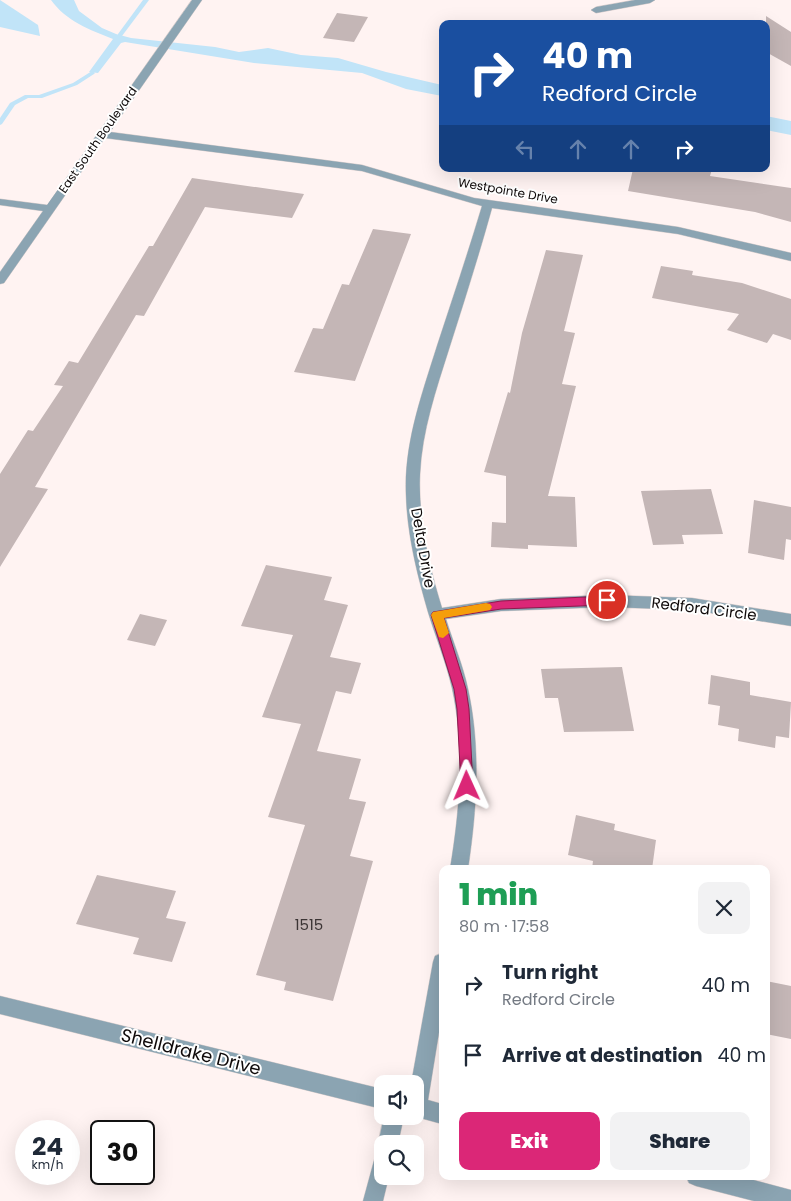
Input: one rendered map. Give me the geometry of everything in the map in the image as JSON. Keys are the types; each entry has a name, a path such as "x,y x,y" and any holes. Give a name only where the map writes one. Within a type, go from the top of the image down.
{"street":[{"name":"East South Boulevard","path":"0,280 197,0"},
{"path":"596,10 650,0"},
{"name":"Westpointe Drive","path":"102,134 362,168 488,204 662,228 707,236 791,257"},
{"path":"0,202 50,209"},
{"name":"Delta Drive","path":"460,865 466,817 467,786 463,709 454,667 427,583 417,532 413,492 415,450 423,409 488,204"},
{"name":"Redford Circle","path":"437,615 501,605 607,600 692,604 791,620"},
{"path":"422,1075 439,979"},
{"name":"Shelldrake Drive","path":"0,1005 374,1097"},
{"path":"424,1109 439,1113"},
{"path":"712,1180 791,1200"},
{"path":"373,1201 377,1185"}],"water":[{"path":"0,0 38,25 40,36 0,27"},
{"path":"51,0 74,0 79,11 102,28 131,38 215,47 239,52 268,48 301,55 338,58 439,84 439,95 406,89 362,73 254,63 125,42 121,43 98,73 89,72 113,39 71,19"},
{"path":"770,117 791,121 791,135 770,131"}],"building":[{"path":"337,13 368,17 354,42 323,38"},
{"path":"766,16 791,32 791,66 770,54 770,20 766,20"},
{"path":"632,172 711,172 710,176 791,188 791,222 755,212 628,191"},
{"path":"192,178 304,194 292,218 205,207 144,316 136,315 35,487 48,489 0,567 0,474 28,430 33,431 63,386 54,385 69,361 78,363 149,246 153,246"},
{"path":"373,229 411,234 355,381 294,372 313,328 323,329 342,284 349,285"},
{"path":"546,250 583,255 564,331 575,333 562,384 576,386 548,496 575,497 577,547 528,545 528,549 491,547 492,522 506,523 506,476 484,472 508,392 510,393 522,333"},
{"path":"661,266 693,271 692,275 742,283 791,299 791,340 773,334 767,343 727,330 739,314 652,298"},
{"path":"711,489 723,534 682,535 684,544 653,545 641,491"},
{"path":"754,500 791,507 791,540 786,539 784,560 748,553"},
{"path":"266,565 332,577 324,600 348,605 330,657 361,663 351,694 336,691 317,751 361,759 349,799 366,802 350,856 373,861 333,1001 284,990 286,982 256,975 305,825 268,817 301,724 262,717 293,635 241,626"},
{"path":"140,614 167,620 155,646 127,640"},
{"path":"622,667 634,731 564,732 558,698 545,698 541,669"},
{"path":"711,675 750,682 750,695 791,702 789,738 776,736 775,748 738,741 739,729 718,725 720,706 708,704"},
{"path":"576,815 615,824 614,830 656,840 653,865 592,865 593,861 568,855"},
{"path":"97,875 176,891 166,918 186,922 172,962 133,954 139,938 76,924"},
{"path":"770,982 791,986 791,1039 770,1035"}],"waterway":[{"path":"120,35 146,0"},
{"path":"0,123 12,104 27,96 40,97 75,84 92,73"}],"slow traffic":[{"path":"443,633 437,615 486,607"}],"route":[{"path":"467,786 463,709 460,689 437,615 501,605 607,600"}]}
